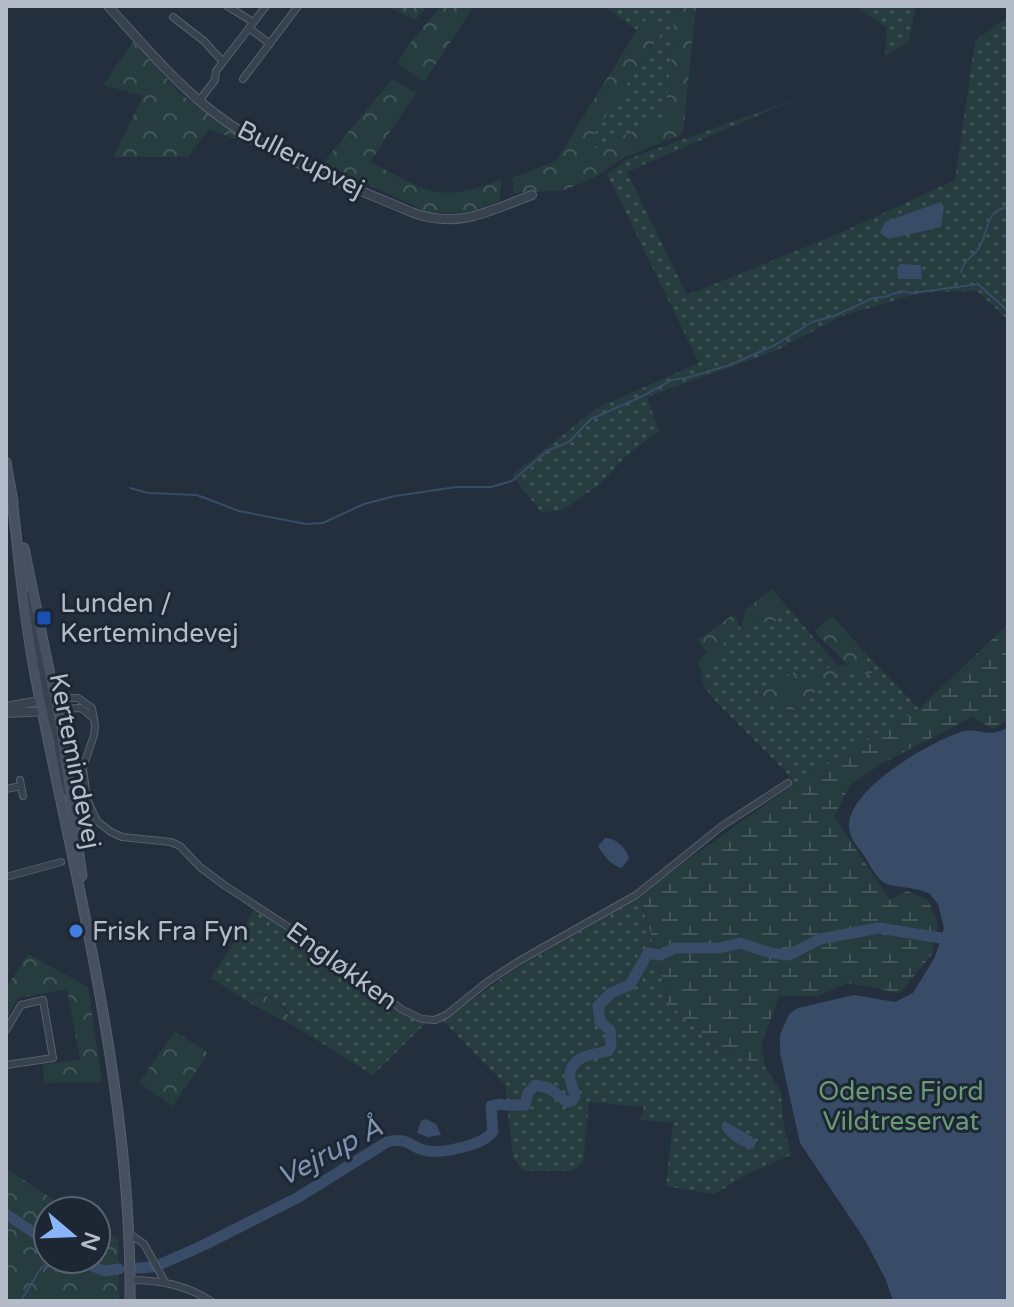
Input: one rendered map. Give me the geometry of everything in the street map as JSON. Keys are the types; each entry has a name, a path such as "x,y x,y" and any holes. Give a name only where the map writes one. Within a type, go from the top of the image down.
{"main road":[{"name":"Kertemindevej","path":"6,462 47,699"},
{"name":"Kertemindevej","path":"12,498 22,580 77,847 89,935"},
{"name":"Kertemindevej","path":"50,710 116,1094 130,1301"}],"street":[{"name":"Bullerupvej","path":"108,6 199,101 275,152 422,217 444,221 468,219 532,195"},
{"path":"227,6 270,44"},
{"path":"199,101 215,80 216,71 266,6"},
{"path":"243,79 298,6"},
{"path":"173,17 204,41 223,62"},
{"path":"6,710 47,699 72,697 84,700 92,708 95,725"},
{"path":"6,710 81,708 92,715 95,725"},
{"name":"Engløkken","path":"95,725 83,768 87,799 97,821 122,837 171,842 180,846 200,867 354,970 409,1015 435,1020 455,1010 487,982 519,961 636,895 722,826 788,783"},
{"path":"6,789 20,783 23,796"},
{"path":"6,877 61,862"},
{"path":"6,1030 21,1005 43,1000 53,1058 6,1065"},
{"path":"127,1232 144,1244 165,1282"},
{"path":"130,1280 165,1282 189,1289 211,1301"}],"green space":[{"path":"386,6 428,6 415,20"},
{"path":"441,6 474,6 424,82 398,64 405,49"},
{"path":"603,6 676,6 665,116 578,156 663,31 647,18 637,30"},
{"path":"676,6 696,6 683,134 625,157 592,179 564,190 514,193 512,178 556,161 647,18 663,30 580,155 665,116"},
{"path":"855,6 916,6 909,41 885,56 887,28"},
{"path":"1006,18 1008,320 977,291 923,292 842,316 775,351 647,397 659,431 625,457 599,485 563,510 541,512 512,475 597,408 699,363 607,174 628,159 796,99 627,172 687,295 838,234 955,180 975,41"},
{"path":"133,42 182,95 255,147 209,129 188,157 113,157 143,96 103,85"},
{"path":"392,79 416,93 370,162 406,181 447,193 502,179 499,202 462,214 427,212 323,163"},
{"path":"772,589 783,602 776,621 751,623 741,629 746,609"},
{"path":"783,602 838,666 827,668 805,685 796,671 757,696 766,708 778,700 792,710 840,671 873,674 862,649 919,709 793,785 788,774 718,704 703,685 701,670 721,651 734,614 741,629 751,623 776,621"},
{"path":"734,614 721,651 701,670 698,662 707,652 698,640"},
{"path":"832,616 862,649 873,675 840,671 792,711 778,700 766,708 757,696 796,671 805,684 827,668 847,664 814,631"},
{"path":"1008,624 1008,720 994,729 972,717 881,764 850,785 834,816 890,900 907,891 928,900 938,924 932,954 900,993 848,983 818,996 779,996 761,1046 765,1067 721,1050 670,1005 640,894 793,785 919,709"},
{"path":"640,897 670,1005 720,1050 765,1067 781,1092 784,1127 791,1155 749,1173 715,1194 666,1186 673,1123 640,1120 644,1107 589,1102 583,1163 572,1171 524,1171 513,1158 505,1084 443,1021 518,967"},
{"path":"256,908 346,966 403,1014 427,1022 373,1075 294,1026 285,1008 266,994 251,992 253,1005 211,978"},
{"path":"28,954 88,987 102,1082 44,1083 43,1065 80,1059 67,989 18,998 6,1019 6,988"},
{"path":"250,992 277,1003 294,1026 253,1005"},
{"path":"175,1031 208,1053 173,1106 139,1083"},
{"path":"6,1168 46,1195 32,1195 32,1275 112,1275 112,1235 118,1238 119,1301 6,1301"}],"water":[{"path":"937,203 944,206 941,227 889,239 880,233 885,222"},
{"path":"901,264 921,265 922,279 898,279 897,267"},
{"name":"Odense Fjord Vildtreservat","path":"1008,727 1008,1301 893,1301 865,1240 800,1143 780,1053 780,1035 789,1014 798,1008 854,995 895,1002 913,993 935,957 944,928 938,904 930,894 887,884 878,877 850,833 853,810 877,782 930,746 961,732 989,733"},
{"path":"605,838 617,842 626,851 629,858 622,868 611,863 598,846"},
{"path":"426,1119 436,1124 441,1135 428,1137 417,1133 421,1121"},
{"path":"725,1121 752,1137 756,1143 753,1149 739,1144 726,1134 721,1126"}],"waterway":[{"path":"961,272 980,246 991,217 1008,207"},
{"path":"130,488 148,493 197,495 239,511 306,524 323,523 364,504 395,496 456,487 491,487 512,481 547,451 569,442 591,419 672,380 730,365 775,345 812,322 834,316 873,298 901,291 913,293 978,284 1008,311"},
{"name":"Vejrup Å","path":"504,1105 525,1105 528,1093 535,1085 549,1088 567,1102 572,1101 575,1097 570,1077 572,1066 586,1056 608,1051 611,1046 610,1030 600,1022 598,1006 611,993 630,985 648,953 660,955 675,948 719,948 740,943 789,955 820,939 879,928 941,938"},
{"name":"Vejrup Å","path":"161,1264 297,1198 387,1142 401,1141 423,1150 436,1151 464,1147 481,1140 493,1131 491,1106 500,1104"},
{"name":"Vejrup Å","path":"6,1214 32,1231"},
{"name":"Vejrup Å","path":"138,1268 152,1267"},
{"name":"Vejrup Å","path":"112,1270 119,1269"},
{"path":"21,1301 37,1275"}],"place":[{"name":"Lunden / Kertemindevej","path":"44,618"},
{"name":"Frisk Fra Fyn","path":"76,931"}]}
